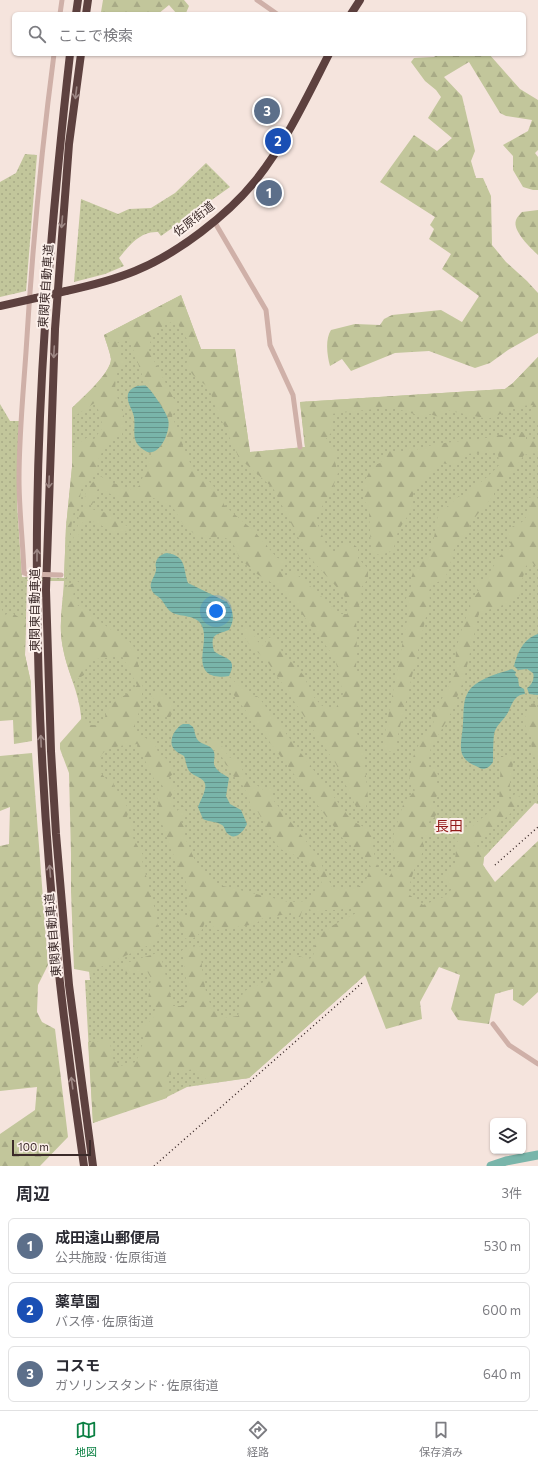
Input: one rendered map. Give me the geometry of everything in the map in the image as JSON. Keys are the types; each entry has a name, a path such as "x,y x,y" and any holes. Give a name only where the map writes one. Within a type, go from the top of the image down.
{"highway":[{"path":"76,12 78,0"},
{"path":"86,12 88,0"},
{"path":"352,12 360,0"},
{"name":"東関東自動車道","path":"70,56 53,216 46,306 41,388 37,590 42,752 47,834 60,986 84,1166"},
{"name":"東関東自動車道","path":"81,56 70,144 58,273 52,380 46,590 50,744 64,937 93,1166"},
{"name":"佐原街道","path":"0,306 96,284 136,271 149,265 181,245 214,221 255,181 267,164 286,135 328,56"}],"street":[{"path":"60,12 62,0"},
{"path":"257,0 274,12"},
{"path":"54,56 44,131 19,479 24,573 61,575"},
{"path":"214,221 266,310 270,345 293,394 300,447"},
{"path":"493,1024 509,1045 538,1064"}],"green space":[{"path":"103,0 184,0 189,6 186,12 175,12 169,5 160,12 101,12"},
{"path":"491,56 520,89 538,100 538,150 535,153 538,157 538,190 533,190 523,187 513,170 513,156 503,145 528,131 532,120 506,116 500,113 469,62 444,77 462,96 475,151 471,161 476,178 483,178 491,196 492,245 506,262 538,293 538,333 508,350 490,363 475,368 429,351 395,353 351,371 342,359 330,366 327,352 327,342 331,330 355,324 380,325 384,319 392,315 441,310 462,322 479,296 442,269 451,254 429,239 434,229 430,225 435,217 380,182 414,135 437,151 452,138 428,118 441,97 436,90 425,81 411,62 414,58"},
{"path":"25,154 37,155 26,291 0,297 0,182 16,173"},
{"path":"206,163 230,187 161,236 158,232 152,232 140,237 119,258 124,266 105,274 74,282 81,199 118,214 129,209 151,208 175,193"},
{"path":"538,210 538,255 519,234 516,219 522,212"},
{"path":"181,295 201,349 235,349 250,452 305,447 300,402 505,389 513,383 538,357 538,804 535,803 484,857 483,865 485,868 249,1078 187,1087 163,1099 124,1111 93,1123 85,980 90,980 79,883 78,740 81,719 78,698 65,657 62,640 61,623 64,581 27,581 25,655 31,683 0,694 0,404 10,421 19,421 17,504 22,577 64,578 66,527 72,467 72,408 95,385 110,365 111,359 104,335"},
{"path":"181,295 201,349 235,349 250,452 305,447 300,402 505,389 513,383 538,357 538,421 534,420 529,415 533,405 521,406 488,419 446,410 444,414 439,417 430,414 424,417 391,407 331,414 331,433 326,439 335,452 335,462 338,473 331,492 315,518 325,542 335,555 345,545 353,544 358,548 358,558 368,569 368,579 360,589 363,600 359,605 361,612 356,622 356,668 361,680 359,689 361,704 360,719 357,733 364,756 368,798 366,807 360,809 356,807 336,764 267,661 249,644 243,635 245,629 249,628 256,639 264,646 266,640 271,637 276,639 284,656 296,666 304,676 312,695 321,705 329,710 336,708 343,694 335,658 285,591 257,574 240,559 232,541 221,536 209,538 199,537 185,527 172,506 151,497 138,501 125,500 112,495 100,487 97,490 92,505 84,503 86,489 100,475 105,480 133,490 139,486 153,452 159,449 157,401 152,391 146,386 129,338 117,343 124,364 116,372 115,391 124,416 122,436 120,436 119,432 107,445 98,460 98,471 82,485 79,503 74,509 69,541 66,578 64,578 66,527 72,467 72,447 88,437 92,442 103,427 96,402 72,418 72,408 95,385 110,365 111,359 104,335","holes":["172,322 178,324 191,346 186,365 193,375 209,388 215,406 239,458 273,488 308,556 343,594 349,604 347,614 340,614 297,574 292,572 285,579 279,569 286,562 283,559 277,558 255,532 224,505 223,498 210,482 195,472 184,451 182,440 172,416 176,409 176,403 148,349 151,340 159,329"]},
{"path":"517,432 526,434 526,439 538,440 538,454 532,453 524,455 512,473 494,489 494,495 471,522 466,533 456,541 446,576 441,581 432,584 429,591 430,600 395,748 390,752 386,750 383,743 409,610 406,598 413,590 410,582 413,572 432,549 438,515 459,496 464,496 499,465 498,452 465,454 455,464 441,463 414,488 411,509 398,531 394,547 390,552 380,555 375,554 371,549 369,512 364,499 363,485 372,466 380,463 389,451 403,451 409,447 415,450 436,444 494,437 499,435 505,436 512,442"},
{"path":"532,497 535,501 538,498 538,564 535,566 532,562 526,566 520,588 520,595 506,604 479,613 464,679 451,713 431,748 426,766 436,769 438,775 434,780 440,787 440,793 432,801 436,814 434,818 427,823 432,829 431,835 426,837 420,835 424,846 421,857 415,867 407,893 423,905 444,897 452,889 444,878 451,867 460,861 455,859 457,842 470,828 499,804 501,756 514,756 508,798 511,799 515,794 519,795 520,799 510,814 472,845 490,851 484,857 483,865 495,882 538,841 538,992 523,1006 513,1000 513,989 495,994 489,1024 458,1020 451,1009 460,975 439,967 420,1002 422,1019 386,1029 365,975 249,1078 210,1083 195,1069 169,1073 167,1098 93,1123 88,1042 110,1040 112,1059 120,1066 136,1062 144,1040 140,1030 153,1018 155,1009 148,1000 151,978 147,971 126,974 123,964 160,952 173,1006 181,1006 189,1001 182,950 200,945 205,986 212,1007 218,1014 225,1017 238,1016 243,992 269,978 286,960 291,957 296,956 307,960 313,957 316,940 322,931 358,912 352,905 340,910 324,910 317,913 311,912 310,909 302,911 300,917 297,917 291,913 261,919 256,924 218,930 214,929 211,920 205,921 202,930 198,935 189,940 185,938 177,918 179,916 190,917 185,876 178,867 162,824 157,797 163,787 159,779 154,779 137,744 112,748 107,750 101,756 101,773 107,780 114,782 113,789 118,791 129,810 127,817 134,832 133,838 143,855 142,860 155,910 160,940 90,972 74,969 69,773 60,749 60,743 82,718 90,725 97,725 105,718 106,710 109,705 133,690 137,685 122,656 88,660 84,675 73,682 62,646 61,622 64,588 77,581 81,584 80,587 74,590 73,597 76,604 129,641 135,648 143,688 139,712 135,723 135,732 154,743 162,761 166,758 173,774 168,778 177,787 170,798 174,803 172,808 175,813 182,806 184,807 186,812 180,820 185,829 184,835 196,863 210,880 223,886 289,902 307,901 318,892 322,884 318,871 297,856 280,849 258,812 251,807 245,790 240,782 233,776 232,769 226,765 219,751 213,750 209,746 211,740 219,742 229,757 236,760 248,779 265,791 267,789 271,789 272,793 270,796 317,855 333,889 357,888 366,880 371,867 364,855 344,840 230,690 232,687 227,678 229,677 253,697 257,696 260,699 352,821 366,828 372,833 375,857 379,869 387,878 389,877 399,861 394,856 394,833 403,805 415,790 410,780 410,768 413,756 433,724 431,714 439,704 455,674 456,649 472,600 479,591 475,583 486,578 500,556 511,545 507,533 509,528 518,525 523,521 530,506 527,502 528,498"},
{"path":"83,507 107,513 129,527 129,530 124,532 114,531 91,520 83,522 76,543 72,542 78,525 79,510"},
{"path":"0,606 5,615 11,612 26,620 25,655 31,683 32,741 14,744 13,720 0,721"},
{"path":"157,691 167,698 172,706 173,710 170,718 161,715 156,702 151,696 152,693"},
{"path":"535,703 538,711 538,767 536,758 532,756 531,737 528,737 524,719 531,704"},
{"path":"32,753 48,965 38,985 37,1012 42,1022 55,1029 68,1137 40,1166 0,1166 0,1134 35,1110 37,1087 0,1091 0,846 9,844 10,807 0,811 0,756"}],"water":[{"path":"137,386 145,386 155,396 167,416 169,423 163,443 156,450 151,452 140,447 134,435 134,417 129,403 128,394"},
{"path":"167,553 178,557 181,560 188,583 227,602 231,609 233,619 229,630 217,634 213,638 214,651 229,659 231,662 232,670 229,676 214,676 207,672 204,667 202,661 204,638 201,624 195,619 171,612 152,590 151,583 156,571 156,562 160,556"},
{"path":"538,634 537,695 529,694 527,688 533,681 533,673 527,669 518,670 514,666 519,651 528,639"},
{"path":"512,669 516,672 515,675 518,678 519,686 524,689 525,694 518,696 513,701 507,714 495,731 493,741 493,762 490,766 482,769 467,760 463,756 461,750 466,696 471,688 480,681"},
{"path":"183,724 189,724 193,727 196,738 213,750 215,766 218,771 229,778 226,796 230,804 241,810 247,824 244,830 236,836 230,835 226,832 220,824 203,819 198,807 204,791 204,782 202,779 190,772 184,756 174,749 171,742 175,731"}],"waterway":[{"path":"491,1166 506,1161 538,1155"}],"railway":[{"path":"495,865 538,827"},
{"path":"154,1166 362,983"}],"place":[{"name":"コスモ","path":"267,111"},
{"name":"薬草園","path":"278,141"},
{"name":"成田遠山郵便局","path":"269,193"}],"district":[{"name":"長田","path":"449,826"}]}
